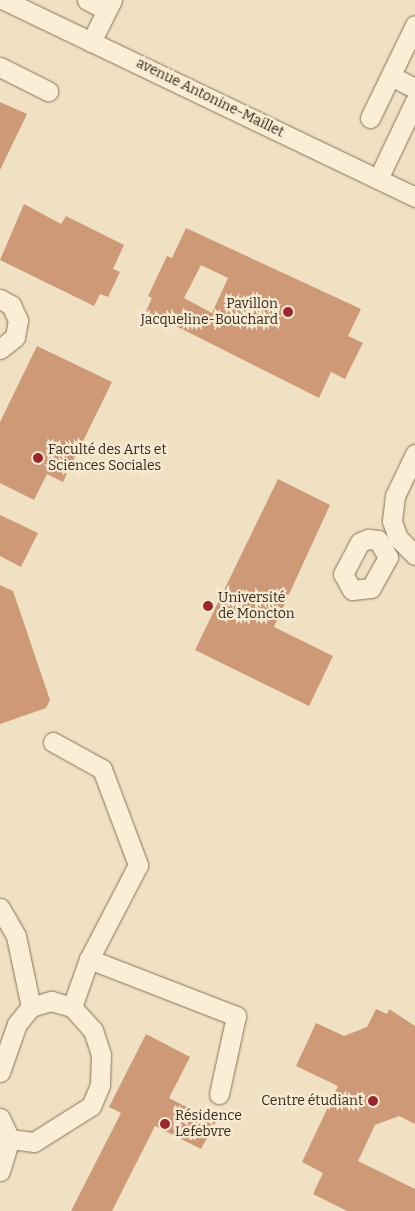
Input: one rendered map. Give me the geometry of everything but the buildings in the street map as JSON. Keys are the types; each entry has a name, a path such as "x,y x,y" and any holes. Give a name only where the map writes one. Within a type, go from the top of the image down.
{"street":[{"name":"avenue Antonine-Maillet","path":"4,0 415,197"},
{"path":"87,0 109,5 91,42"},
{"path":"370,118 415,25"},
{"path":"0,67 48,91"},
{"path":"391,76 415,88"},
{"path":"378,179 415,101"},
{"path":"0,299 11,305 18,320 15,337 0,349"},
{"path":"415,454 395,496 392,521 392,542 415,555"},
{"path":"53,742 102,769 138,865 89,960 72,1007"},
{"path":"0,908 16,936 31,1007"},
{"path":"89,960 236,1016 219,1094"},
{"path":"0,1072 14,1030 31,1007 51,1001 72,1007 93,1030 101,1054 100,1085 90,1106 34,1142 10,1139"},
{"path":"0,1118 10,1139 0,1171"}],"place":[{"name":"Pavillon Jacqueline-Bouchard","path":"288,312"},
{"name":"Faculté des Arts et Sciences Sociales","path":"38,458"},
{"name":"Université de Moncton","path":"208,606"},
{"name":"Centre étudiant","path":"373,1101"},
{"name":"Résidence Lefebvre","path":"165,1124"}]}
